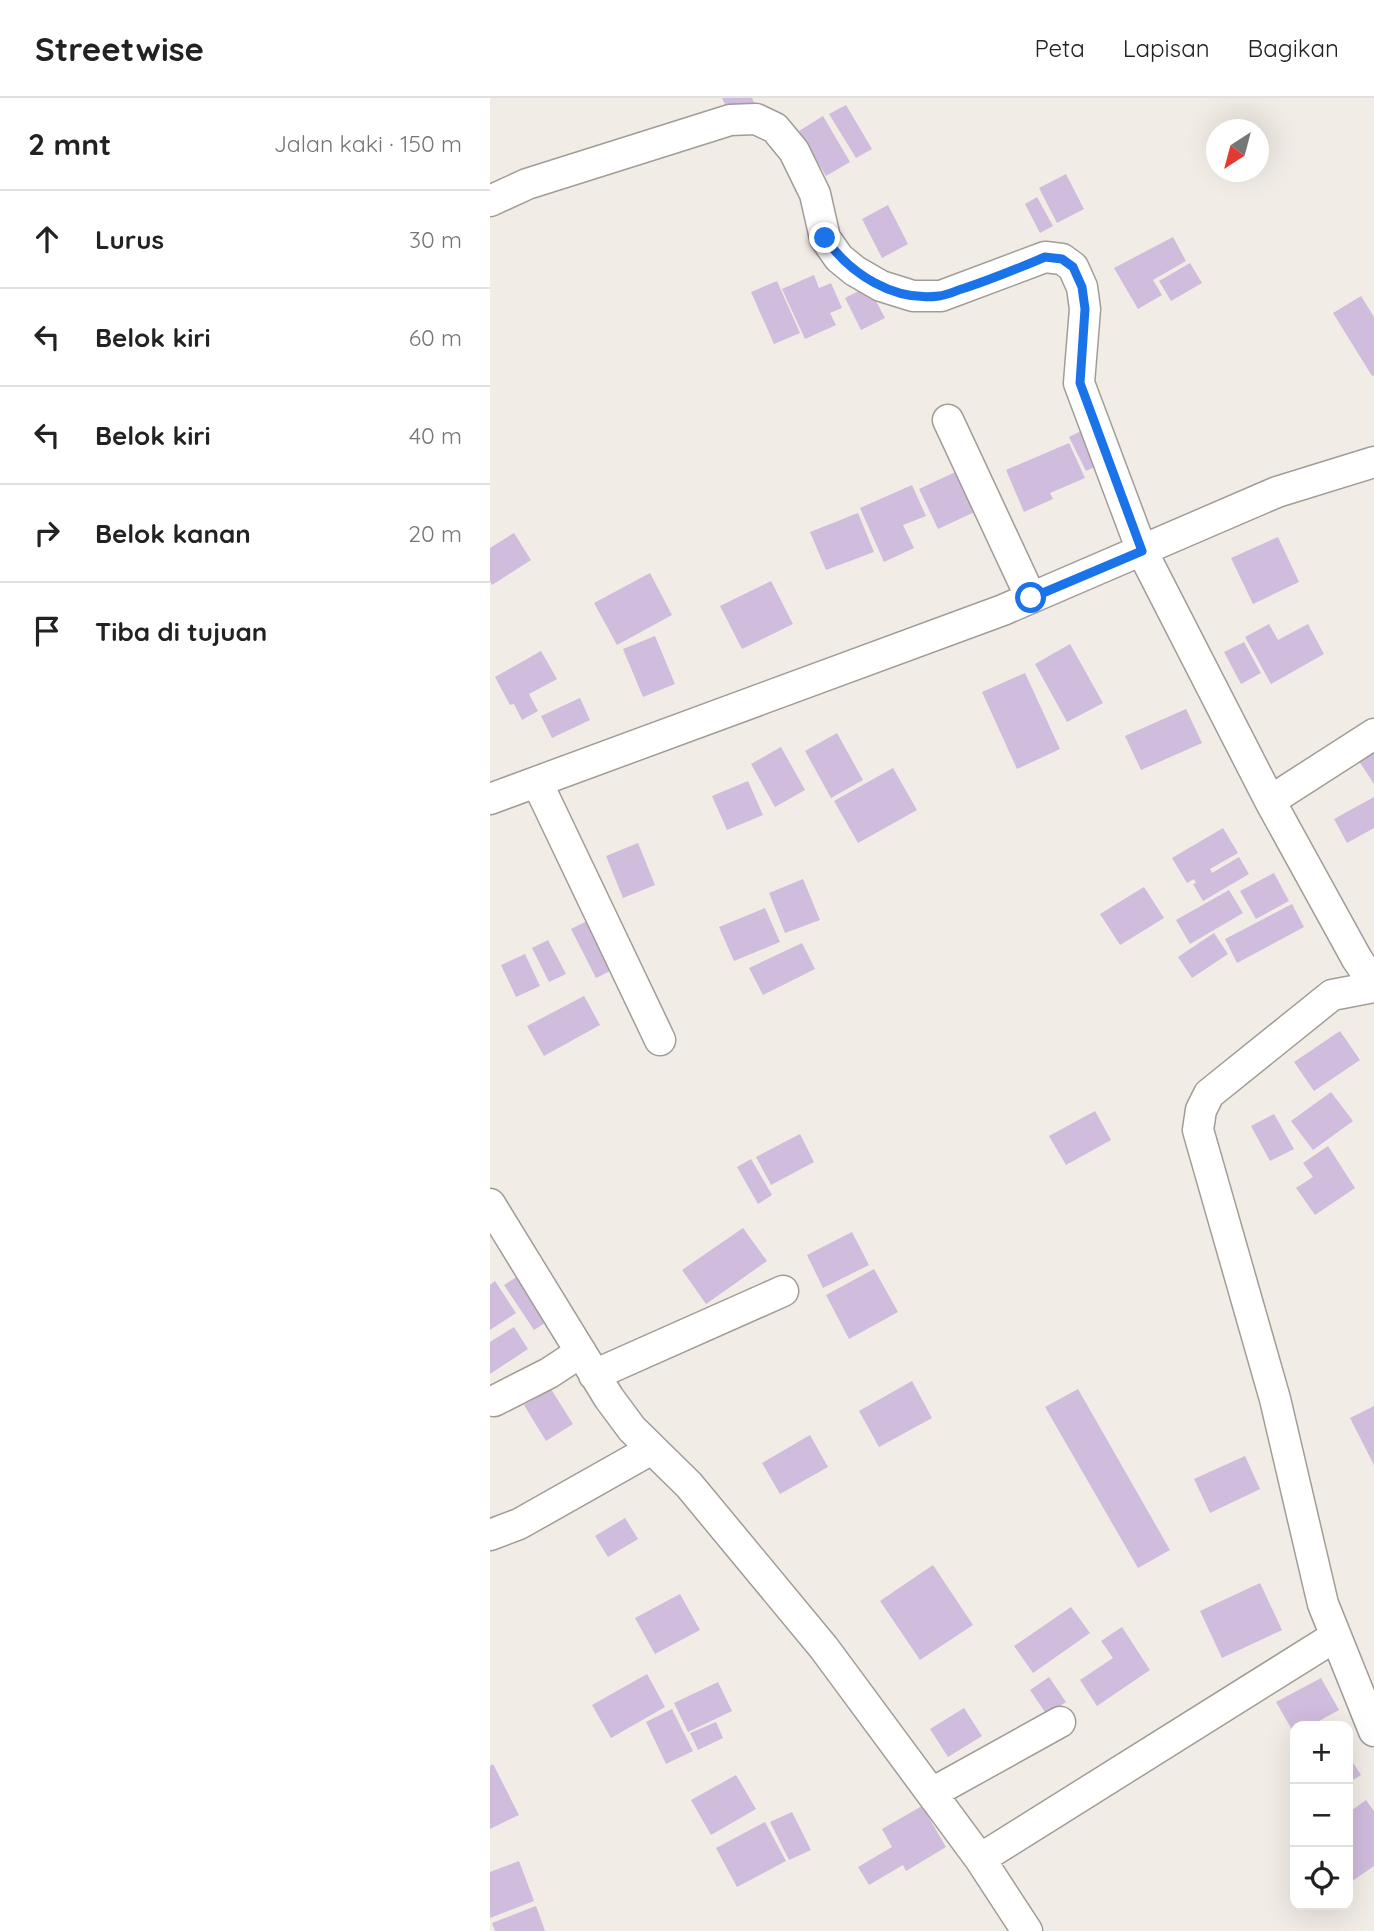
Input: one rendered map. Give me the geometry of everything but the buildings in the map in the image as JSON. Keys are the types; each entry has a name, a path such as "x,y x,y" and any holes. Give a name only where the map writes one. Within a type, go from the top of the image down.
{"street":[{"path":"490,201 527,184 730,120 756,119 775,128 794,151 815,194 825,238 839,258 881,286 912,296 941,296 1045,257 1062,259 1073,267 1082,287 1085,309 1080,383 1142,551 1270,801 1366,954 1374,986 1332,995 1209,1094 1201,1110 1198,1130 1275,1399 1323,1604 1374,1731"},
{"path":"948,421 1031,598"},
{"path":"490,799 1031,598 1277,492 1374,461"},
{"path":"1270,801 1374,734"},
{"path":"537,782 660,1040"},
{"path":"490,1204 587,1364 632,1429 689,1485 824,1648 980,1858 1027,1931"},
{"path":"494,1401 549,1373 587,1364 783,1291"},
{"path":"490,1535 519,1524 652,1449"},
{"path":"980,1858 1336,1636"},
{"path":"932,1793 1060,1722"}],"route":[{"path":"825,238 839,258 855,271 881,286 912,296 941,296 1045,257 1062,259 1073,267 1082,287 1085,309 1080,383 1142,551 1031,598"}]}
